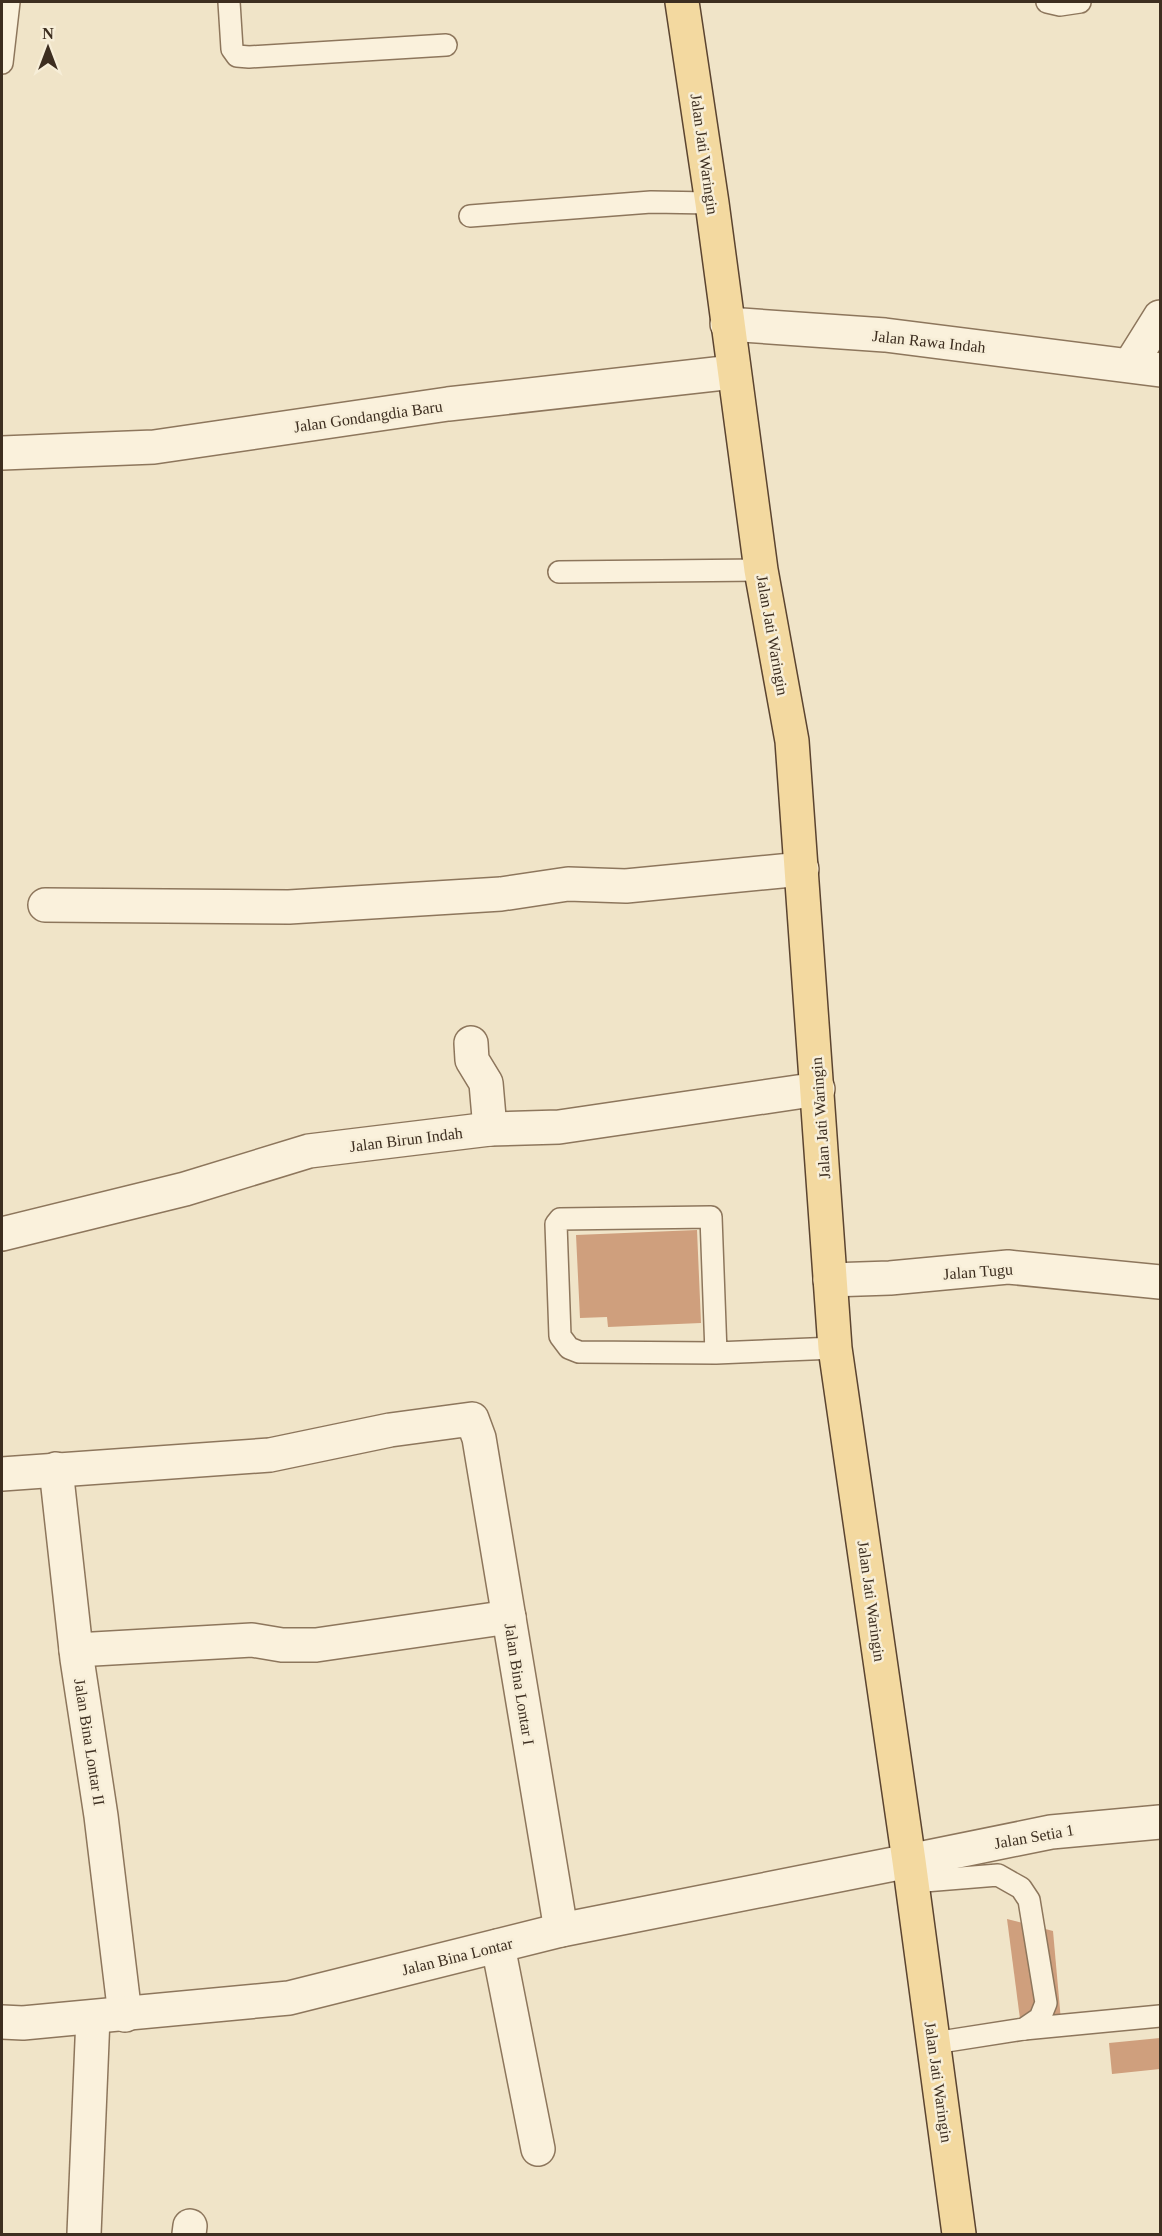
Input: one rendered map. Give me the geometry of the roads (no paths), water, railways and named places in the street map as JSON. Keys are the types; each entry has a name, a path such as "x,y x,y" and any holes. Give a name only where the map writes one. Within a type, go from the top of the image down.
{"main road":[{"name":"Jalan Jati Waringin","path":"682,2 712,203 761,570 792,741 835,1348 911,1871 959,2235"}],"street":[{"name":"Jalan Rawa Indah","path":"727,324 885,335 1145,367 1161,317"},
{"name":"Jalan Gondangdia Baru","path":"2,453 154,447 448,404 733,372"},
{"path":"45,905 290,907 501,894 568,884 626,886 802,869"},
{"path":"471,1043 473,1063 486,1083 490,1129"},
{"name":"Jalan Birun Indah","path":"2,1234 185,1189 309,1151 490,1129 559,1127 818,1089"},
{"name":"Jalan Tugu","path":"830,1280 890,1278 1008,1267 1161,1282"},
{"name":"Jalan Bina Lontar I","path":"56,1469 270,1455 390,1430 472,1419 479,1438 561,1930"},
{"path":"2,1474 56,1469"},
{"name":"Jalan Bina Lontar II","path":"56,1469 76,1650 101,1816 125,2015"},
{"path":"76,1650 252,1640 282,1644 316,1644 509,1617"},
{"name":"Jalan Setia 1","path":"911,1871 1052,1832 1161,1822"},
{"name":"Jalan Bina Lontar","path":"2,2022 22,2023 125,2015 289,1998 561,1930 911,1871"},
{"path":"498,1946 538,2149"},
{"path":"84,2235 93,2017"}],"lane":[{"path":"2,63 9,2"},
{"path":"229,2 232,49 237,56 446,45"},
{"path":"1047,2 1060,5 1080,2"},
{"path":"470,216 651,202 712,203"},
{"path":"559,573 761,570"},
{"path":"716,1353 711,1217 560,1219 556,1224 560,1336 569,1348 579,1352 716,1353 835,1348"},
{"path":"911,1871 998,1875 1021,1888 1029,1900 1046,2003 1040,2018 1024,2029"},
{"path":"934,2043 1024,2029 1161,2016"}]}
